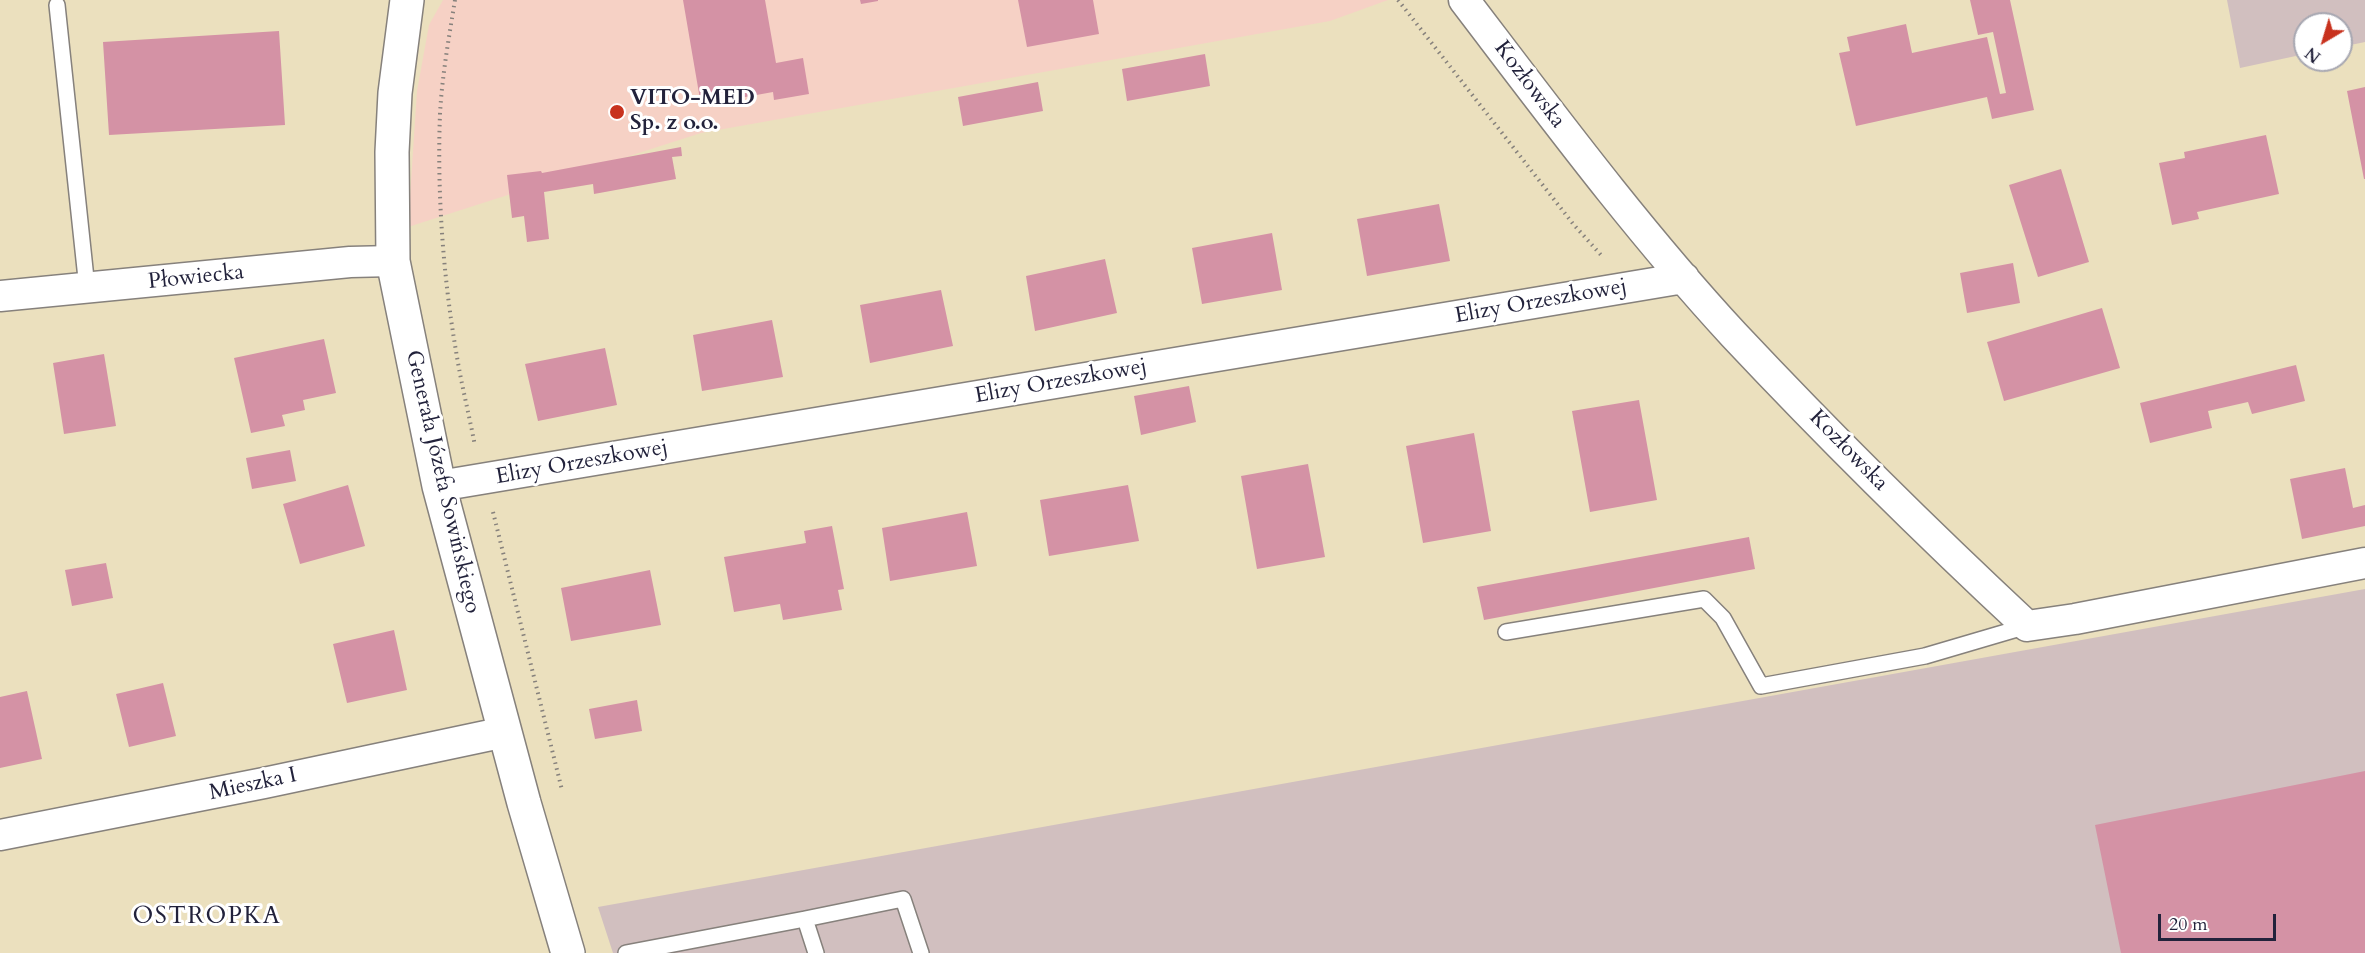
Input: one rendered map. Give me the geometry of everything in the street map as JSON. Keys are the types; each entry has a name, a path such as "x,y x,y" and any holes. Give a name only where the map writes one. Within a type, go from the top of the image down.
{"street":[{"name":"Generała Józefa Sowińskiego","path":"407,0 395,93 392,152 393,261 439,486 505,732 568,953"},
{"name":"Kozłowska","path":"1464,0 1598,175 1734,335 1935,540 2027,626"},
{"name":"Płowiecka","path":"0,296 350,262 393,261"},
{"name":"Elizy Orzeszkowej","path":"439,486 1684,278"},
{"path":"2027,626 2365,563"},
{"name":"Mieszka I","path":"0,835 264,783 505,732"}],"lane":[{"path":"57,5 87,288"},
{"path":"1506,632 1704,599 1723,618 1761,686 1926,656 2027,626"},
{"path":"627,953 670,948 903,899 921,953"},
{"path":"805,919 816,953"}],"path":[{"path":"455,0 446,52 440,112 440,180 447,277 456,350 476,452"},
{"path":"1398,0 1574,225 1601,256"},
{"path":"490,502 563,793"}],"shaded area":[{"name":"VITO-MED Sp. z o.o.","path":"443,0 1388,0 1330,21 701,133 408,227 417,91 429,25"},
{"path":"2227,0 2365,0 2365,42 2353,44 2353,12 2293,12 2293,57 2240,68"},
{"path":"2365,589 2365,953 613,953 598,907"}],"building":[{"name":"VITO-MED Sp. z o.o.","path":"683,0 765,0 776,63 803,58 809,94 774,100 773,92 701,105"},
{"path":"860,0 878,0 878,1 861,4"},
{"path":"1018,0 1093,0 1099,34 1027,47"},
{"path":"1970,0 2010,0 2034,110 1992,119 1987,97 1856,126 1839,53 1850,51 1847,37 1906,24 1912,53 1987,37 2000,94 2006,93 1993,32 1978,35"},
{"path":"279,31 285,125 109,135 103,42"},
{"path":"1205,54 1210,86 1127,101 1122,69"},
{"path":"1038,82 1043,111 963,126 958,97"},
{"path":"2365,87 2365,179 2364,179 2347,91"},
{"path":"2266,135 2279,194 2197,212 2199,219 2172,225 2159,163 2185,158 2184,152"},
{"path":"681,147 682,156 672,157 676,179 594,194 593,184 544,192 549,239 527,242 524,216 512,218 507,175 541,171 542,173"},
{"path":"2061,169 2089,262 2038,277 2009,185"},
{"path":"1439,204 1450,261 1367,276 1357,219"},
{"path":"1272,233 1282,290 1202,304 1192,248"},
{"path":"1105,259 1117,313 1035,331 1026,276"},
{"path":"2013,263 2020,303 1967,313 1960,273"},
{"path":"941,290 953,346 870,363 860,305"},
{"path":"2102,308 2120,368 2004,401 1987,342"},
{"path":"772,320 783,377 702,391 693,335"},
{"path":"324,339 336,393 303,400 305,410 282,415 285,426 251,433 234,358"},
{"path":"605,348 617,405 538,421 525,364"},
{"path":"104,354 116,426 64,434 53,363"},
{"path":"2296,365 2305,401 2252,414 2248,402 2208,411 2212,428 2150,443 2140,403"},
{"path":"1189,386 1196,422 1141,435 1134,396"},
{"path":"1639,400 1657,500 1590,512 1572,411"},
{"path":"1474,433 1491,531 1423,543 1406,446"},
{"path":"290,450 296,481 252,489 246,458"},
{"path":"1308,464 1325,557 1257,569 1241,476"},
{"path":"2345,468 2353,508 2365,505 2365,526 2302,539 2290,479"},
{"path":"348,485 365,546 300,564 283,504"},
{"path":"1128,485 1139,541 1049,556 1040,500"},
{"path":"967,512 977,566 890,581 882,528"},
{"path":"832,526 844,589 838,590 842,610 783,620 780,604 734,612 724,557 806,543 804,531"},
{"path":"1749,537 1755,569 1484,620 1477,587"},
{"path":"106,563 113,598 72,606 65,570"},
{"path":"650,570 661,625 571,641 561,588"},
{"path":"394,630 407,690 347,703 333,644"},
{"path":"163,683 176,736 129,747 116,694"},
{"path":"27,691 42,759 0,768 0,697"},
{"path":"637,700 642,731 595,739 589,709"},
{"path":"2365,771 2365,953 2121,953 2095,825"}],"place":[{"name":"VITO-MED Sp. z o.o.","path":"617,112"}],"district":[{"name":"OSTROPKA","path":"207,917"}]}
